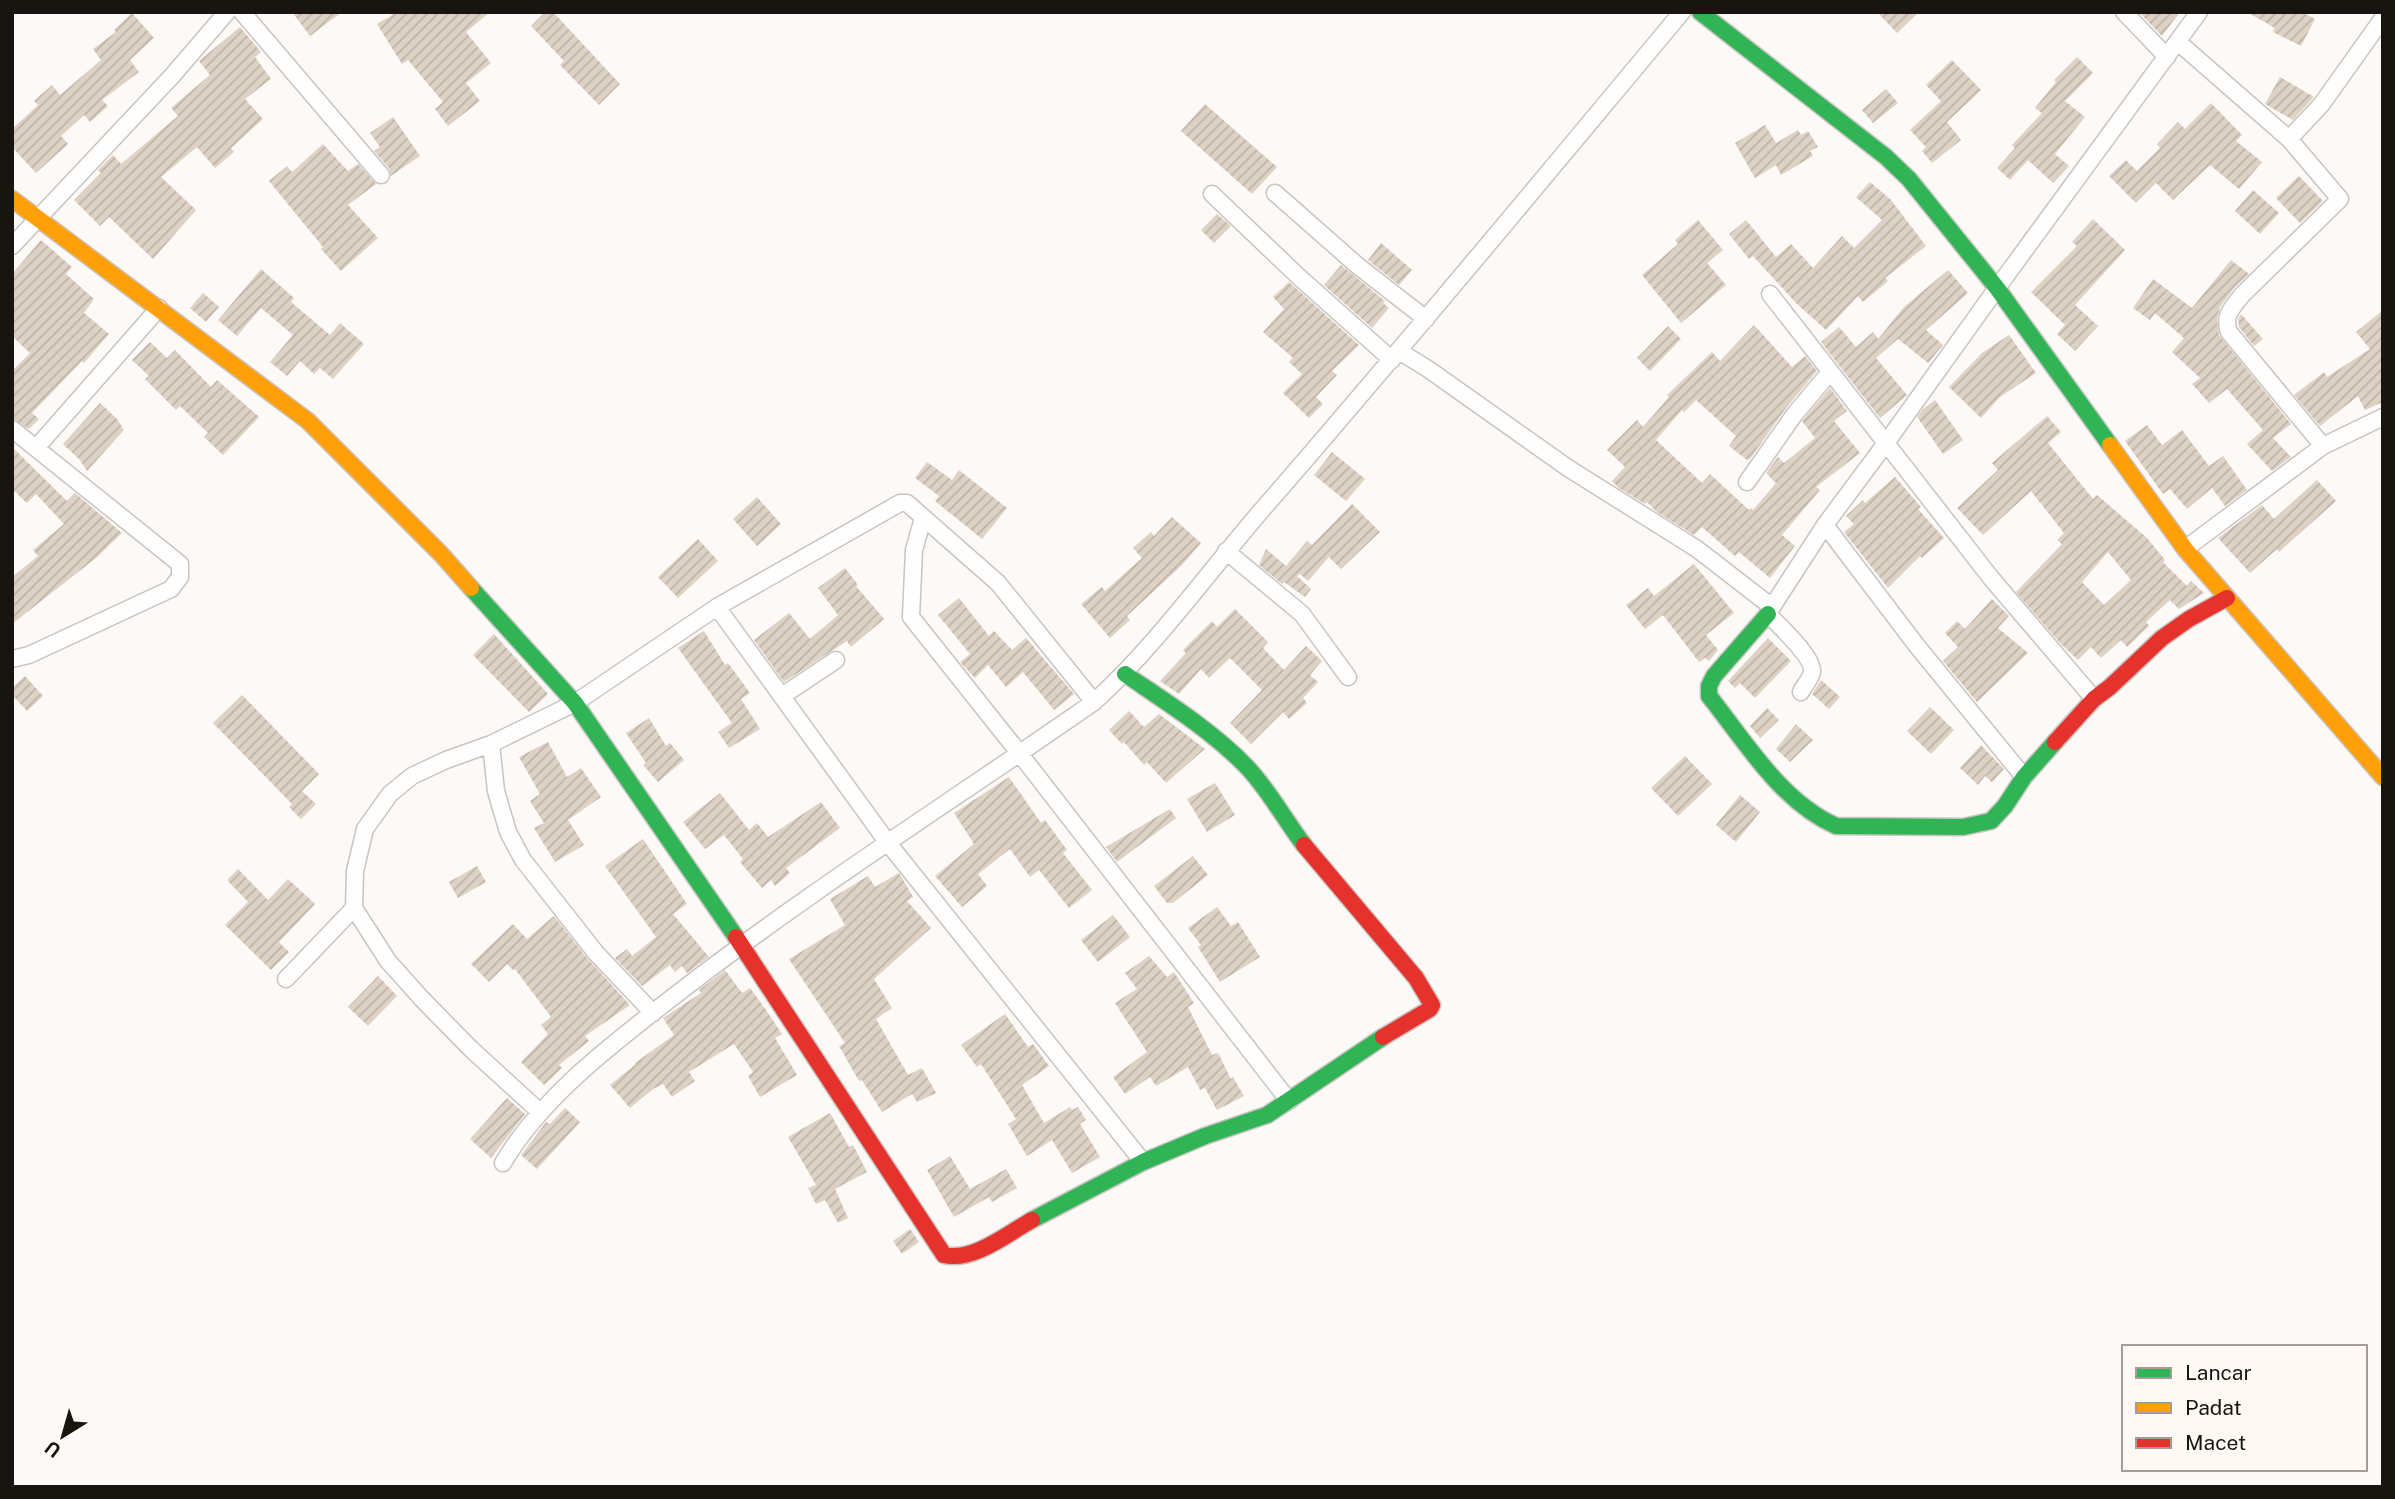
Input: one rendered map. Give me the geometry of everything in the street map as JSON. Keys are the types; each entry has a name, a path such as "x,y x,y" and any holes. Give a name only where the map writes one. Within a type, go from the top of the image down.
{"street":[{"path":"12,246 172,76 228,12"},
{"path":"242,12 382,175"},
{"path":"503,1163 540,1112 653,1013 740,944 1020,754 1094,702 1125,674 1226,551 1396,356 1682,12"},
{"path":"1700,12 1898,167 1997,288 2185,549 2383,777"},
{"path":"2124,12 2167,57"},
{"path":"2199,12 1825,525 1770,611 1714,676 1709,686 1709,696 1790,794 1822,820 1836,826 1981,825 1994,818 2024,777 2094,699 2105,692 2154,644 2182,623 2227,598"},
{"path":"2289,139 2322,105 2383,18"},
{"path":"2178,42 2289,139 2340,199 2242,295 2229,311 2225,323 2229,332 2323,446"},
{"path":"1275,193 1358,266 1426,319"},
{"path":"1212,194 1299,277 1396,356 1697,549 1770,611 1809,661 1811,673 1801,692"},
{"path":"12,199 308,421 441,554 575,704 740,944 944,1255 957,1258 976,1251 1065,1201 1143,1162 1205,1136 1267,1115 1397,1027 1430,1009 1432,1005 1301,840 1261,783 1238,758 1167,701 1125,674"},
{"path":"1770,294 1991,578 2094,699"},
{"path":"36,448 159,308"},
{"path":"1747,482 1794,415 1830,372"},
{"path":"2185,549 2323,446 2383,417"},
{"path":"12,429 180,564 180,577 171,589 29,654 12,659"},
{"path":"540,1112 471,1049 422,999 388,961 354,908 355,871 365,829 390,794 412,776 491,744 575,704 717,607 900,503 907,503 971,556 998,583 1094,702"},
{"path":"923,518 914,550 911,617 1289,1101"},
{"path":"1825,525 1917,646 2024,777"},
{"path":"1226,551 1302,614 1348,677"},
{"path":"717,607 888,843 1143,1162"},
{"path":"782,696 836,660"},
{"path":"491,744 496,791 509,832 523,860 596,953 653,1013"},
{"path":"286,979 354,908"}],"building":[{"path":"292,12 342,12 310,36"},
{"path":"397,12 490,12 466,32 491,63 466,83 480,101 448,126 435,109 443,102 408,60 402,64 377,24"},
{"path":"545,12 553,12 620,84 599,105 560,65 564,61 531,26"},
{"path":"1877,12 1919,12 1897,33"},
{"path":"2139,12 2180,12 2162,36"},
{"path":"2247,12 2302,12 2315,19 2301,46 2273,32 2275,28"},
{"path":"132,13 154,38 130,60 139,72 102,100 108,106 90,122 84,115 61,136 68,144 36,173 12,147 12,129 38,105 34,101 52,85 60,95 101,60 93,49 116,32 114,30"},
{"path":"240,27 261,52 255,57 271,79 245,99 263,119 231,148 234,152 215,168 197,147 161,177 196,210 153,259 109,217 100,226 74,200 101,173 98,170 113,155 121,164 178,116 171,108 210,75 199,61"},
{"path":"2077,57 2093,73 2065,101 2085,117 2055,154 2069,166 2053,183 2028,160 2010,180 1997,168 2015,148 2012,145 2042,113 2035,108 2056,82 2054,80"},
{"path":"1952,60 1981,90 1947,122 1961,140 1932,163 1922,151 1926,147 1910,130 1941,101 1926,85"},
{"path":"2280,77 2314,97 2293,120 2265,104"},
{"path":"1886,89 1898,103 1873,123 1862,110"},
{"path":"2211,103 2242,135 2236,141 2262,162 2239,189 2210,165 2173,200 2156,183 2136,203 2109,176 2126,160 2137,171 2160,148 2157,144 2178,122 2185,129"},
{"path":"1205,104 1277,167 1252,194 1181,131"},
{"path":"393,117 420,156 391,176 389,168 374,151 380,147 370,133"},
{"path":"1765,125 1776,143 1798,130 1801,135 1808,131 1818,147 1810,151 1813,156 1781,175 1776,165 1755,178 1735,143"},
{"path":"323,144 348,171 358,164 376,184 348,205 378,238 341,271 269,181 287,166 292,172"},
{"path":"2299,176 2323,201 2300,223 2276,198"},
{"path":"1870,182 1891,200 1926,246 1885,278 1888,281 1863,302 1858,296 1826,330 1797,304 1753,256 1749,259 1729,234 1746,220 1776,257 1791,244 1813,268 1842,236 1854,248 1882,220 1856,197"},
{"path":"2253,190 2279,213 2260,234 2235,211"},
{"path":"1217,214 1231,226 1214,243 1201,230"},
{"path":"2093,219 2125,250 2075,305 2098,326 2075,351 2057,334 2065,325 2031,292 2077,246 2072,242"},
{"path":"1698,220 1723,250 1707,263 1726,285 1681,323 1642,275 1678,244 1675,240"},
{"path":"41,240 72,267 66,274 94,299 84,313 109,334 84,363 82,361 32,413 39,419 29,429 12,419 12,371 30,353 12,336 12,274"},
{"path":"1381,243 1412,270 1399,285 1368,260"},
{"path":"2231,260 2249,274 2220,307 2217,320 2219,335 2291,424 2273,438 2291,457 2272,471 2247,444 2263,430 2227,389 2209,403 2192,384 2200,378 2172,352 2184,338 2155,313 2150,320 2133,308 2153,279 2192,308"},
{"path":"1341,265 1385,301 1383,303 1389,308 1372,328 1324,285"},
{"path":"261,269 294,298 291,302 330,335 340,323 364,344 333,379 320,368 314,374 300,361 287,376 270,362 293,335 261,308 237,336 218,320"},
{"path":"1948,270 1968,293 1926,330 1943,345 1928,363 1898,339 1876,358 1907,395 1880,418 1821,342 1839,327 1856,347 1873,332 1878,339 1904,307"},
{"path":"1289,282 1359,345 1332,371 1337,375 1316,397 1323,404 1309,418 1283,393 1302,374 1289,362 1293,358 1263,332 1284,309 1273,297"},
{"path":"203,293 219,307 206,322 190,308"},
{"path":"2383,310 2383,402 2365,410 2358,396 2320,426 2294,395 2324,372 2327,377 2370,349 2356,332"},
{"path":"2241,314 2263,339 2254,346 2239,327 2238,319"},
{"path":"1754,325 1792,367 1805,356 1817,371 1786,408 1750,459 1747,460 1729,446 1736,436 1696,400 1684,412 1682,410 1656,440 1702,483 1710,474 1749,510 1753,510 1776,483 1766,473 1778,457 1784,463 1815,438 1802,421 1830,388 1847,411 1834,421 1860,453 1816,487 1820,490 1782,535 1795,546 1770,578 1739,552 1735,556 1702,527 1694,535 1657,512 1647,502 1645,504 1619,488 1612,481 1625,467 1607,450 1637,420 1643,427 1669,397 1667,395 1712,352 1720,361"},
{"path":"1668,326 1681,339 1650,371 1637,358"},
{"path":"2009,335 2036,373 2000,397 1981,418 1949,387 1982,353"},
{"path":"150,342 167,358 175,350 211,387 217,380 259,417 223,455 204,437 208,433 180,406 176,410 145,379 149,376 132,360"},
{"path":"1935,400 1963,440 1943,454 1917,417"},
{"path":"100,403 124,430 87,471 63,444"},
{"path":"2047,416 2061,432 2048,443 2093,499 2097,495 2147,538 2165,560 2163,562 2187,586 2191,581 2204,593 2179,609 2170,600 2146,622 2149,626 2127,647 2121,640 2101,658 2091,647 2078,660 2016,592 2062,544 2057,540 2064,533 2031,491 1983,535 1957,508 1998,470 1992,463","holes":["2108,552 2131,580 2104,605 2082,582"]},
{"path":"2147,425 2162,445 2182,430 2209,466 2223,456 2247,490 2225,506 2212,488 2187,509 2170,489 2163,494 2125,441"},
{"path":"12,443 15,445 13,448 67,501 75,493 122,533 96,558 12,624 12,577 38,556 33,550 64,524 36,494 27,503 12,489"},
{"path":"1332,452 1365,479 1346,501 1314,475"},
{"path":"927,462 952,480 959,470 1007,508 982,539 935,501 939,496 915,478"},
{"path":"1895,477 1921,507 1918,509 1944,538 1922,558 1920,556 1888,588 1844,532 1854,524 1846,516"},
{"path":"2317,480 2336,501 2279,552 2277,549 2250,573 2218,538 2262,505 2274,519"},
{"path":"757,497 781,524 757,546 733,519"},
{"path":"1352,504 1380,532 1341,569 1329,557 1308,581 1300,574 1297,576 1311,589 1305,597 1284,582 1282,584 1259,565 1266,549 1286,566 1307,541 1312,545"},
{"path":"1172,517 1201,543 1182,565 1127,616 1130,620 1110,638 1081,604 1102,587 1105,591 1142,558 1133,548 1151,532 1154,536"},
{"path":"698,539 718,561 678,598 658,577"},
{"path":"1694,564 1734,613 1706,635 1718,650 1709,661 1705,658 1699,662 1663,615 1645,629 1626,605 1648,588 1654,596"},
{"path":"845,568 858,585 856,586 884,619 851,647 847,641 784,682 754,640 789,613 810,639 838,615 818,588"},
{"path":"959,598 989,636 994,631 1012,650 1026,638 1074,694 1054,710 1023,672 1006,687 988,665 975,678 960,662 970,654 938,615"},
{"path":"1992,599 2009,616 1998,628 2028,653 1977,702 1943,661 1958,647 1945,633 1957,621 1965,629"},
{"path":"1235,609 1268,642 1263,648 1284,670 1306,646 1322,661 1310,675 1318,682 1303,698 1307,703 1289,719 1283,712 1251,744 1230,723 1262,690 1230,658 1209,678 1201,669 1179,694 1160,681 1186,653 1183,650 1212,621 1217,627"},
{"path":"704,631 725,665 728,663 750,693 741,699 760,729 729,748 718,732 732,723 678,648"},
{"path":"494,634 548,694 529,712 473,655"},
{"path":"1768,638 1791,661 1755,698 1740,683 1735,688 1728,681"},
{"path":"25,676 43,696 27,711 12,695 12,688"},
{"path":"1821,680 1840,697 1829,709 1812,694"},
{"path":"242,695 319,774 302,791 316,804 301,819 289,807 292,804 213,723"},
{"path":"1930,707 1954,730 1931,754 1907,731"},
{"path":"1767,708 1779,720 1760,738 1750,726"},
{"path":"1129,711 1144,727 1159,714 1205,749 1166,783 1147,762 1144,765 1124,742 1122,744 1109,730"},
{"path":"649,718 666,746 670,743 684,760 658,782 643,765 646,763 626,733"},
{"path":"1796,724 1813,740 1790,762 1776,749"},
{"path":"548,742 567,777 581,768 601,797 568,820 584,845 555,862 534,828 544,823 530,801 540,794 519,757"},
{"path":"1981,745 2004,769 1992,782 1985,776 1978,785 1960,768"},
{"path":"1685,756 1712,784 1678,816 1651,788"},
{"path":"1009,777 1041,823 1045,820 1067,850 1063,853 1092,890 1069,908 1039,870 1030,877 1010,849 978,874 987,886 962,907 935,876 974,844 954,813"},
{"path":"1215,783 1235,815 1207,832 1187,799"},
{"path":"720,793 749,830 757,823 768,837 821,802 840,828 786,868 790,873 775,886 771,880 762,888 740,862 743,859 724,835 705,849 683,822"},
{"path":"1740,795 1760,812 1736,842 1716,825"},
{"path":"1170,809 1176,818 1117,862 1106,847"},
{"path":"643,839 687,904 673,914 709,957 687,973 682,966 675,972 670,965 642,986 615,958 627,949 632,956 656,937 605,866"},
{"path":"1193,856 1208,875 1173,903 1167,903 1154,886"},
{"path":"477,866 486,882 458,898 449,882"},
{"path":"238,869 268,900 288,879 315,904 279,942 289,952 271,970 225,925 248,902 227,880"},
{"path":"899,873 913,897 907,901 931,928 874,979 892,1008 876,1019 908,1075 922,1068 936,1093 917,1102 912,1094 882,1112 862,1080 859,1081 839,1046 845,1043 789,959 845,925 830,899 868,876 875,887"},
{"path":"1217,907 1231,926 1238,922 1260,957 1220,982 1198,947 1201,945 1188,928"},
{"path":"1113,915 1130,937 1098,962 1081,940"},
{"path":"554,916 630,1005 585,1036 589,1041 559,1065 562,1068 544,1085 521,1062 548,1034 541,1025 551,1017 515,969 507,964 489,982 471,964 513,924 527,939"},
{"path":"1149,956 1167,977 1174,972 1194,1003 1188,1007 1212,1055 1218,1053 1231,1079 1233,1077 1244,1096 1217,1110 1205,1088 1200,1090 1188,1067 1156,1086 1150,1077 1125,1094 1113,1077 1147,1052 1115,1003 1137,989 1125,973"},
{"path":"725,970 742,993 750,988 766,1010 782,1034 775,1038 797,1075 760,1097 748,1076 753,1072 734,1044 689,1072 695,1081 672,1097 663,1084 630,1108 610,1085 674,1035 663,1018 701,993 699,990"},
{"path":"378,976 397,996 368,1026 348,1007"},
{"path":"1005,1014 1028,1047 1033,1044 1049,1066 1022,1085 1044,1123 1070,1107 1072,1110 1078,1107 1086,1120 1080,1124 1100,1157 1072,1173 1052,1140 1027,1156 1008,1124 1016,1119 981,1064 977,1067 961,1045"},
{"path":"507,1098 525,1114 491,1158 470,1139"},
{"path":"565,1108 580,1122 537,1169 521,1155 546,1122 550,1124"},
{"path":"830,1113 849,1147 853,1145 867,1172 835,1189 848,1218 838,1223 825,1200 816,1204 808,1188 816,1185 788,1137"},
{"path":"950,1156 970,1189 1006,1169 1017,1188 992,1202 989,1197 954,1217 927,1170"},
{"path":"910,1229 919,1242 902,1254 893,1241"}],"traffic: fast":[{"path":"1700,12 1886,157 1909,179 1997,288 2110,445"},
{"path":"471,588 575,703 736,937"},
{"path":"1768,614 1714,676 1709,686 1709,696 1781,786 1798,802 1836,826 1963,827 1991,821 2055,742"},
{"path":"1125,674 1188,717 1246,766 1304,845"},
{"path":"1032,1220 1143,1162 1205,1136 1267,1115 1383,1037"}],"traffic: slow":[{"path":"12,199 308,421 441,554 471,588"},
{"path":"2110,445 2185,549 2383,777"}],"traffic: jam":[{"path":"2055,742 2094,699 2162,638 2227,598"},
{"path":"1304,845 1416,978 1432,1005 1430,1009 1383,1037"},
{"path":"736,937 944,1255 955,1256 978,1251 1032,1220"}]}
